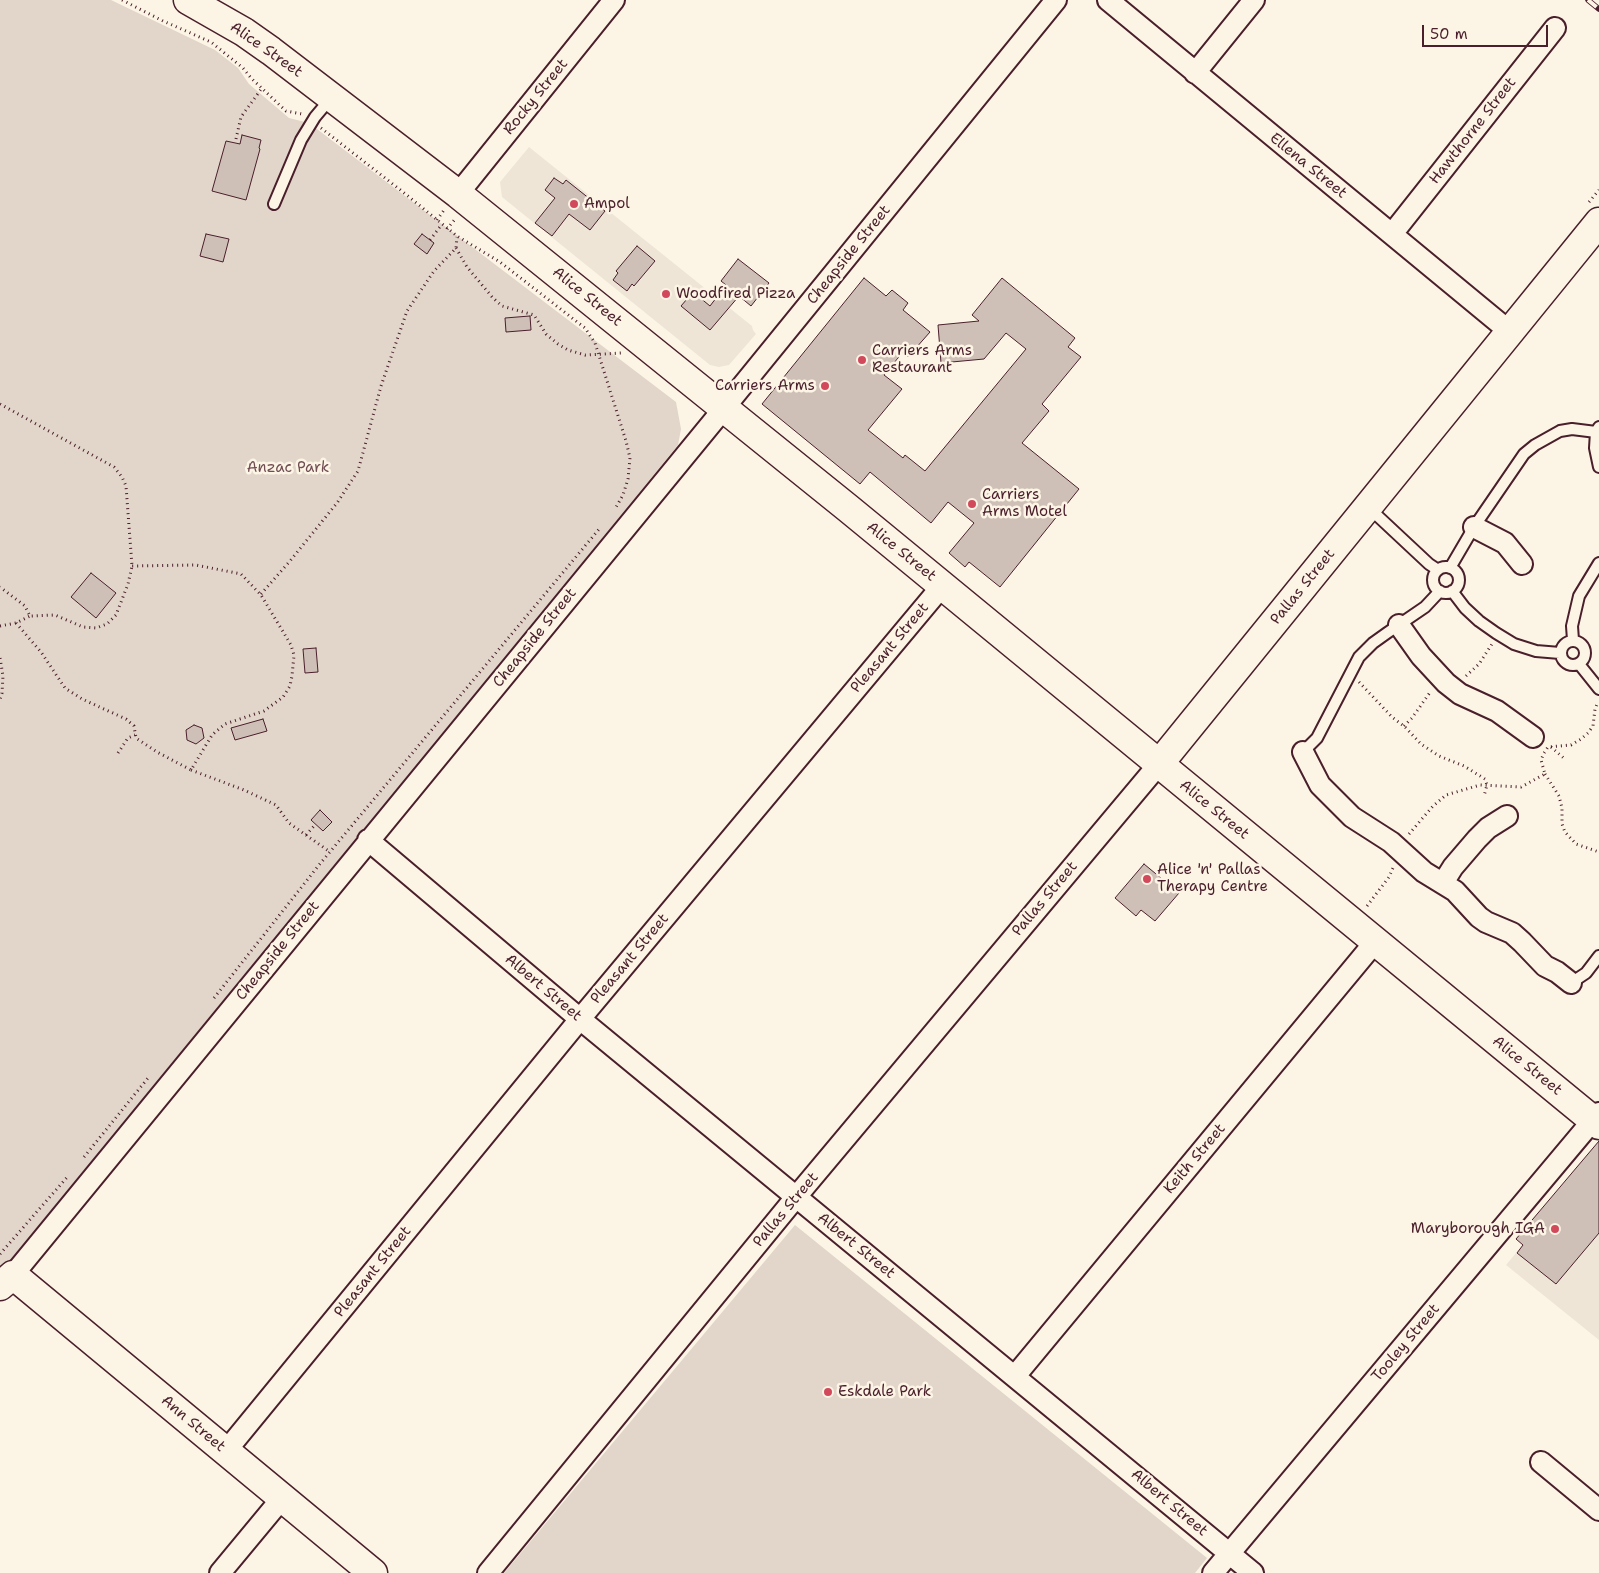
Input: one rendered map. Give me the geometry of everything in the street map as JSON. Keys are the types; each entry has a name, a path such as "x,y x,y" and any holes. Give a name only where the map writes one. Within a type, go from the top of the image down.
{"main road":[{"name":"Alice Street","path":"189,0 244,32 332,97 454,206 724,408 1375,942 1597,1120"},
{"name":"Pallas Street","path":"1159,764 1599,222"},
{"name":"Ann Street","path":"4,1272 283,1497 373,1573"}],"street":[{"name":"Rocky Street","path":"454,206 614,0"},
{"name":"Cheapside Street","path":"4,1272 368,840 724,408 1056,0"},
{"name":"Ellena Street","path":"1108,0 1509,331"},
{"path":"1196,73 1254,0"},
{"name":"Hawthorne Street","path":"1392,234 1555,28"},
{"path":"1474,527 1505,543 1522,564"},
{"name":"Pleasant Street","path":"226,1451 580,1019 942,586"},
{"path":"1399,625 1421,656 1450,687 1460,694 1497,711 1533,737"},
{"path":"1303,752 1320,785 1352,817 1399,848 1424,872 1455,891 1478,917 1512,933 1545,966 1557,972 1571,983"},
{"name":"Pallas Street","path":"488,1573 796,1197 1159,764"},
{"path":"1444,883 1453,867 1470,846 1488,828 1507,816"},
{"name":"Albert Street","path":"368,840 580,1019 1253,1573"},
{"name":"Keith Street","path":"1015,1376 1375,942"},
{"name":"Tooley Street","path":"1213,1573 1597,1120"},
{"path":"1541,1462 1599,1510"},
{"path":"220,1573 283,1497"}],"lane":[{"path":"274,204 301,140 312,122 332,97"},
{"path":"1450,568 1474,527 1524,454 1535,445 1560,431 1598,429 1596,448 1599,467"},
{"path":"1368,508 1438,570"},
{"path":"1573,640 1572,626 1579,596 1599,563"},
{"path":"1446,567 1456,574 1458,577 1457,585 1452,591 1448,593 1436,589 1433,581 1438,570 1446,567"},
{"path":"1303,752 1317,738 1359,657 1373,643 1426,607 1440,591"},
{"path":"1452,591 1478,621 1514,644 1560,653"},
{"path":"1573,640 1580,643 1585,649 1585,658 1579,664 1571,665 1563,661 1560,653 1563,646 1573,640"},
{"path":"1579,664 1599,689"},
{"path":"1571,983 1586,973 1599,956"}],"path":[{"path":"122,0 211,42 243,68 286,111 302,113 457,236 500,262 585,328 593,338 599,355 630,458 628,479 623,495 610,516"},
{"path":"236,139 241,117 262,88"},
{"path":"436,220 454,206"},
{"path":"448,229 454,206"},
{"path":"430,240 442,224"},
{"path":"457,236 456,248 472,273 502,306 534,315 546,334 568,350 599,355 622,353"},
{"path":"261,594 290,562 337,503 358,471 381,386 406,311 434,271 456,248"},
{"path":"0,404 114,467 126,486 132,566 120,607 112,620 102,627 83,627 55,615 30,616 16,623 0,626"},
{"path":"212,1001 330,852 604,523"},
{"path":"132,566 196,565 241,574 261,594 291,645 294,655 290,686 283,697 269,708 225,724 212,735 191,770"},
{"path":"0,587 25,606 30,616"},
{"path":"16,623 41,652 65,688 82,699 126,719 134,726 136,738 156,752 191,770 244,790 276,805 289,823 330,852"},
{"path":"1404,726 1430,692 1450,687 1478,664 1499,635"},
{"path":"0,658 3,676 0,699"},
{"path":"1350,672 1392,717 1404,726 1421,744 1485,779 1487,785 1484,796"},
{"path":"1598,702 1595,709 1593,726 1588,734 1570,745 1548,747 1542,757 1545,774 1559,796 1562,808 1562,824 1565,832 1576,844 1599,852"},
{"path":"118,753 128,738 135,735"},
{"path":"1533,737 1544,741 1566,760"},
{"path":"1366,907 1389,877 1402,842 1424,816 1446,795 1480,785 1521,787 1545,774"},
{"path":"306,835 316,824"},
{"path":"80,1162 152,1074"},
{"path":"4,1272 74,1169"}],"shaded area":[{"path":"529,147 752,326 756,334 729,365 719,367 710,365 502,197 500,182"},
{"path":"1595,1157 1599,1160 1599,1340 1506,1265"}],"green space":[{"name":"Anzac Park","path":"0,0 111,0 215,50 238,68 249,84 289,118 309,123 676,402 681,429 678,445 8,1266 0,1273"},
{"name":"Eskdale Park","path":"795,1225 1207,1558 1195,1573 504,1573"}],"building":[{"path":"242,135 261,140 246,200 212,191 226,141 240,144"},
{"name":"Ampol","path":"554,178 563,184 566,180 605,211 590,230 569,214 552,236 535,223 555,198 545,190"},
{"path":"206,234 229,239 223,262 200,256"},
{"path":"422,234 434,243 427,254 414,244"},
{"path":"637,246 655,261 634,286 632,284 627,291 613,280 618,273 616,271"},
{"path":"738,259 769,283 751,306 739,296 710,330 681,306 693,292 710,306 726,285 721,281"},
{"path":"864,278 886,296 892,290 908,303 903,310 930,332 908,357 903,352 884,375 902,389 868,430 903,458 905,455 925,471 1026,349 1006,333 984,359 941,363 938,325 979,321 972,315 1002,278 1075,338 1068,347 1081,357 1042,404 1049,411 1022,443 1079,489 1000,587 969,562 965,567 949,553 974,523 948,502 931,523 870,472 860,484 762,404"},
{"path":"530,316 531,330 506,332 505,318"},
{"path":"91,573 116,593 96,618 71,597"},
{"path":"316,648 318,672 305,673 303,649"},
{"path":"263,719 267,731 235,740 231,728"},
{"path":"194,725 202,728 204,738 196,744 187,740 186,730"},
{"path":"320,810 332,822 323,831 311,820"},
{"name":"Alice 'n' Pallas Therapy Centre","path":"1144,864 1179,893 1155,921 1141,910 1136,916 1115,898"},
{"path":"1599,1141 1599,1233 1556,1284 1517,1253 1523,1245 1516,1239"}],"railway":[{"path":"1588,0 1599,9"}],"place":[{"name":"Ampol","path":"574,204"},
{"name":"Woodfired Pizza","path":"666,294"},
{"name":"Carriers Arms Restaurant","path":"862,360"},
{"name":"Carriers Arms","path":"825,386"},
{"name":"Carriers Arms Motel","path":"972,504"},
{"name":"Alice 'n' Pallas Therapy Centre","path":"1147,879"},
{"name":"Maryborough IGA","path":"1555,1229"},
{"name":"Eskdale Park","path":"828,1392"}]}
